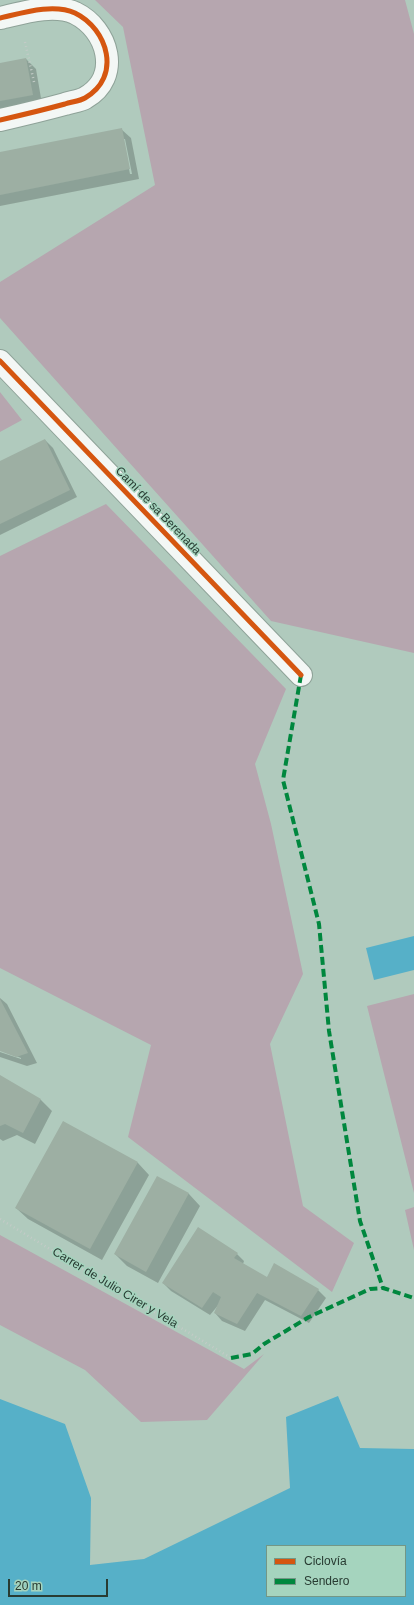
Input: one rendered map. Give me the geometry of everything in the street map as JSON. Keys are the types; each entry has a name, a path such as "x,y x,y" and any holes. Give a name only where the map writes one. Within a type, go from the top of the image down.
{"street":[{"path":"0,120 85,98 101,83 108,63 104,42 92,26 74,13 52,8 9,16"},
{"name":"Camí de sa Berenada","path":"0,361 301,675"}],"path":[{"path":"9,16 41,110"}],"shaded area":[{"path":"95,0 405,0 414,34 414,653 271,621 0,318 0,282 155,185 123,27"},
{"path":"0,392 22,420 0,432"},
{"path":"106,504 286,689 255,764 271,824 303,974 270,1044 303,1206 354,1243 332,1292 128,1137 151,1045 0,968 0,556"},
{"path":"414,994 414,1193 367,1006"},
{"path":"414,1207 414,1250 405,1210"},
{"path":"0,1235 244,1369 264,1354 207,1420 141,1422 85,1370 0,1325"}],"water":[{"path":"414,936 414,970 374,980 366,948"},
{"path":"338,1396 360,1448 414,1449 414,1605 0,1605 0,1399 65,1424 91,1498 90,1565 144,1559 290,1488 286,1417"}],"building":[{"path":"26,58 33,95 0,101 0,63"},
{"path":"122,128 130,169 0,195 0,152"},
{"path":"45,439 70,490 0,524 0,461"},
{"path":"0,999 28,1053 16,1057 0,1051"},
{"path":"0,1075 41,1099 23,1133 5,1124 0,1126"},
{"path":"63,1121 138,1162 90,1249 15,1208"},
{"path":"157,1176 189,1193 146,1272 114,1254"},
{"path":"198,1227 238,1253 234,1258 267,1277 274,1263 319,1289 301,1316 257,1293 237,1324 214,1313 221,1297 213,1292 202,1308 162,1283"}],"marked path":[{"path":"301,675 283,780 319,924 329,1031 360,1221 383,1288"},
{"path":"231,1358 252,1354 264,1344 309,1317 370,1289 383,1288 414,1298"}],"cycle path":[{"path":"0,18 47,9 66,10 75,13 86,20 96,30 102,41 106,54 107,66 104,78 97,89 85,98 0,120"},
{"path":"0,361 301,675"}]}
